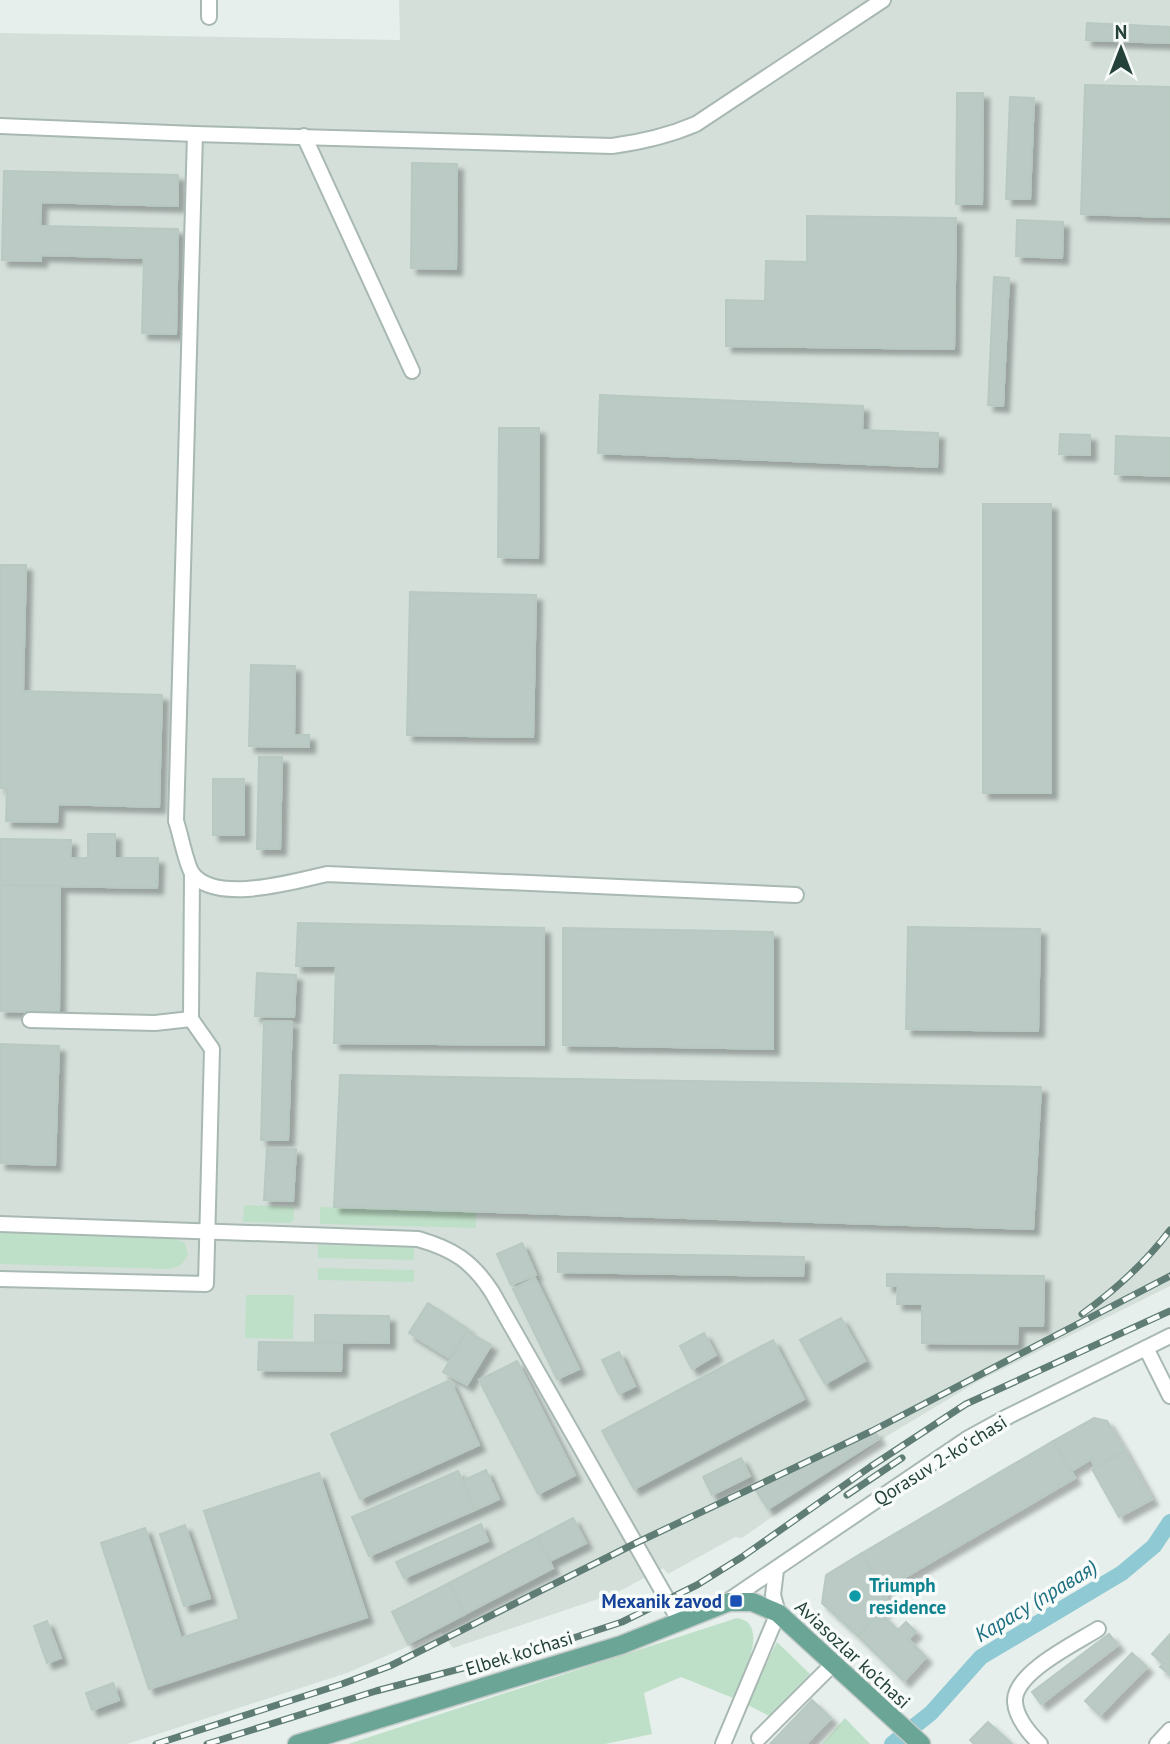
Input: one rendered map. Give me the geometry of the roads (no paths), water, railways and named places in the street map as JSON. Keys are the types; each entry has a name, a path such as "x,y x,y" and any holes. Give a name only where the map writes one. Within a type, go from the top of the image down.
{"main road":[{"name":"Elbek ko'chasi","path":"296,1744 621,1645 721,1605 736,1601 752,1602"},
{"name":"Aviasozlar ko'chasi","path":"752,1602 778,1613 921,1744"}],"street":[{"path":"209,0 209,17"},
{"path":"0,125 195,134 612,146 643,142 672,135 696,124 883,0"},
{"path":"0,1279 206,1284 212,1049 191,1019 192,873 176,821 195,134"},
{"path":"304,136 412,371"},
{"path":"192,873 211,888 265,888 327,874 796,895"},
{"path":"30,1020 155,1023 191,1019"},
{"path":"0,1224 418,1239 443,1247 478,1269 680,1622"},
{"name":"Qorasuv 2-koʻchasi","path":"721,1605 967,1439 1170,1336"},
{"path":"1146,1348 1170,1396"},
{"path":"723,1744 778,1613 773,1595 776,1570"},
{"path":"1040,1744 1030,1734 1014,1703 1019,1686 1029,1673 1098,1629"},
{"path":"759,1738 834,1663"},
{"path":"1157,1744 1170,1730"}],"waterway":[{"name":"Карасу (правая)","path":"892,1744 931,1713 981,1657 1122,1573 1154,1546 1170,1522"}],"railway":[{"path":"1082,1314 1129,1275 1170,1230"},
{"path":"156,1744 390,1666 636,1543 872,1431 1170,1276"},
{"path":"207,1744 376,1691 558,1643 622,1622 697,1585 742,1557 870,1467 966,1404 1170,1311"},
{"path":"847,1495 902,1458"}],"place":[{"name":"Triumph residence","path":"855,1596"},
{"name":"Mexanik zavod","path":"736,1601"}]}
